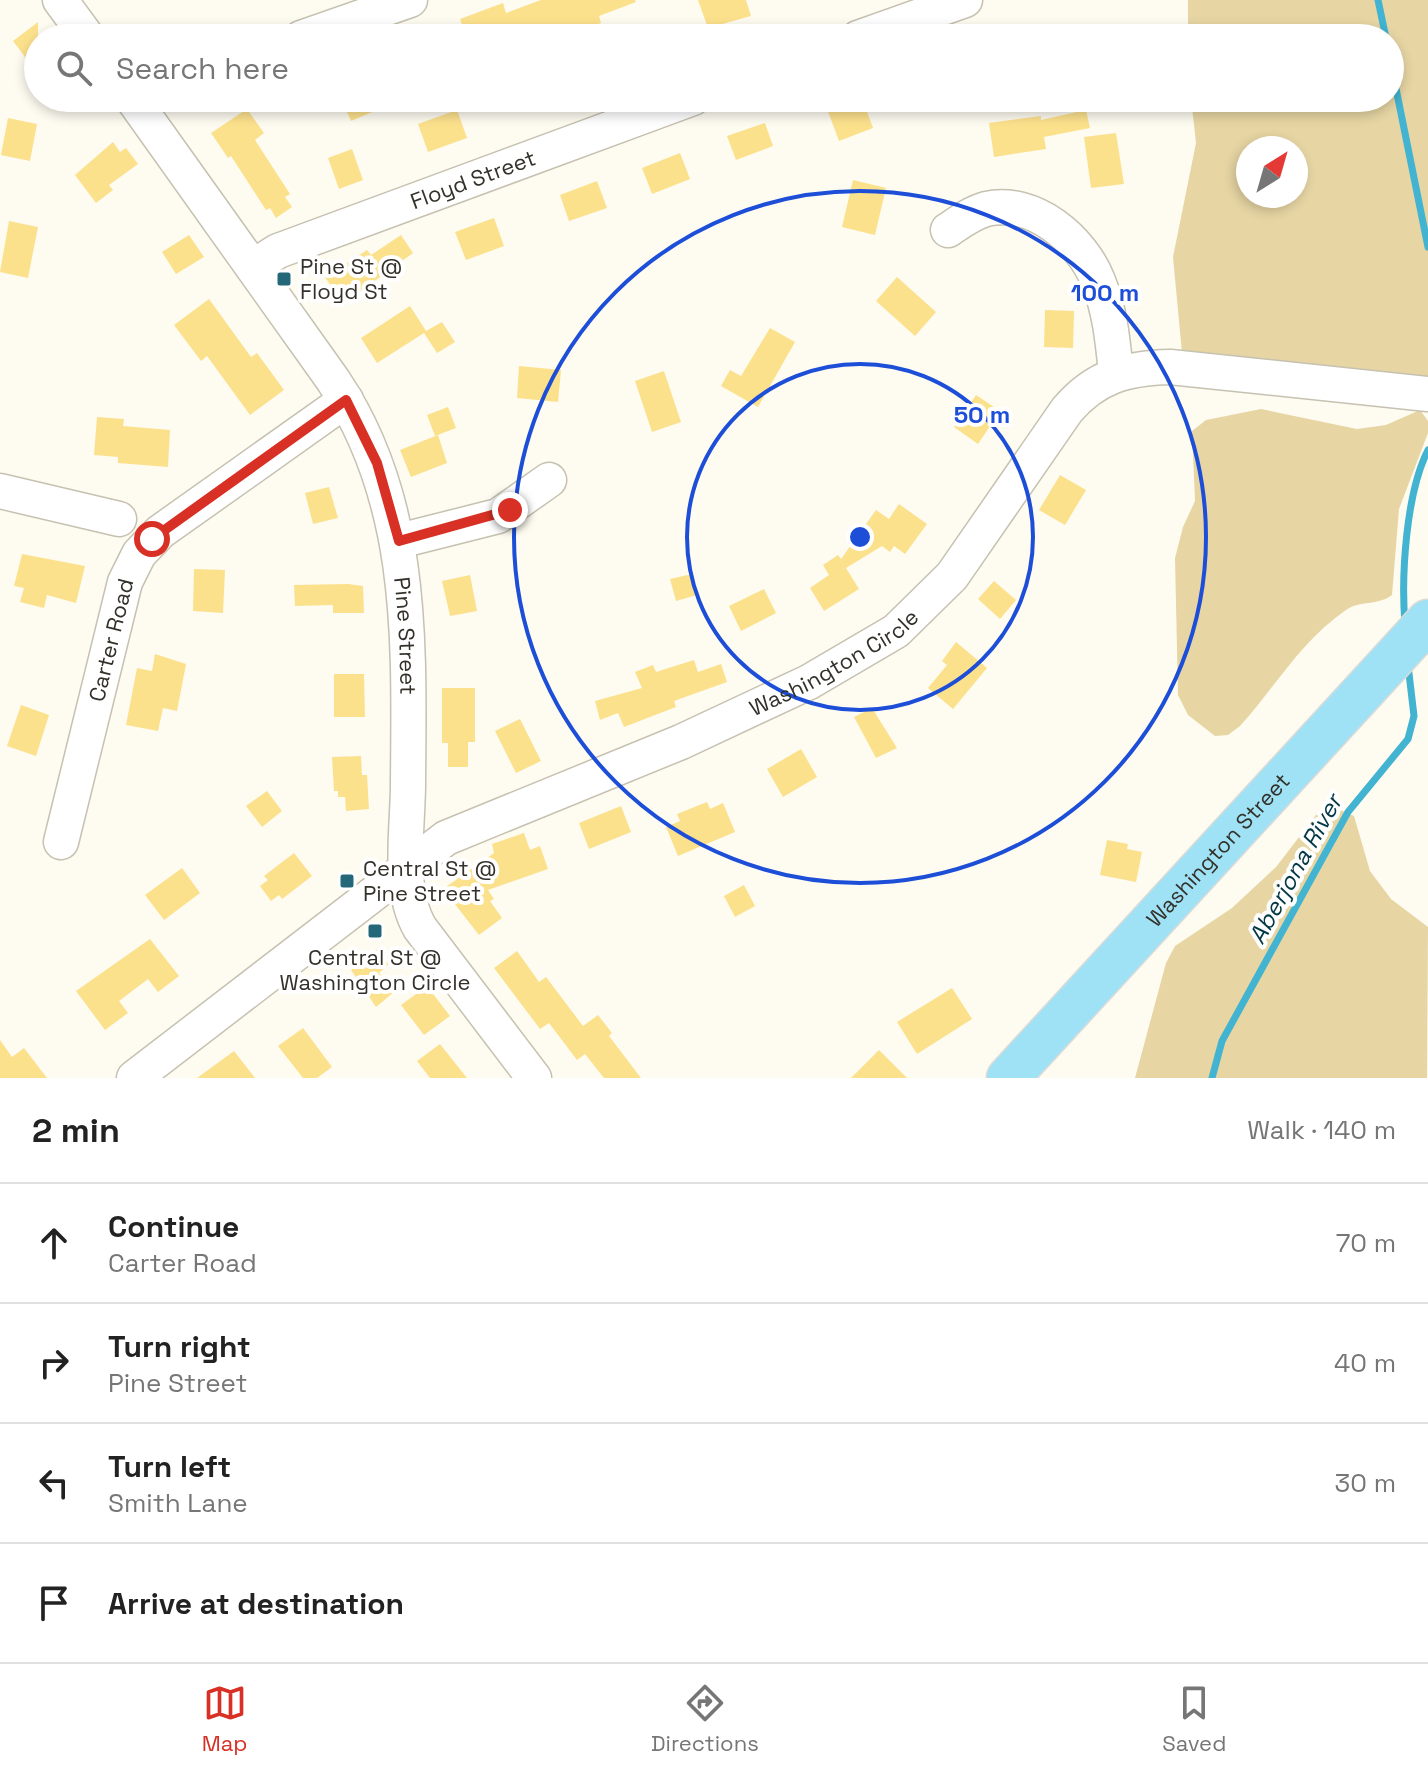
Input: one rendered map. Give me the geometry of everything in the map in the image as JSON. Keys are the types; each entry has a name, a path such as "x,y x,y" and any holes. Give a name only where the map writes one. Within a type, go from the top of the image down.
{"main road":[{"name":"Washington Street","path":"1008,1078 1422,627"}],"street":[{"path":"60,0 78,24"},
{"path":"341,24 410,0"},
{"path":"882,24 908,9 965,0"},
{"name":"Pine Street","path":"149,112 346,400 377,463 399,541 406,665 407,867"},
{"name":"Floyd Street","path":"254,266 278,251 655,112"},
{"path":"948,230 981,211 998,208 1033,215 1059,229 1083,253 1098,281 1112,337 1116,373"},
{"name":"Washington Circle","path":"134,1078 454,834 681,742 809,682 896,631 952,576 1067,410 1084,391 1116,373 1170,367 1428,394"},
{"name":"Carter Road","path":"61,842 125,582 139,554 160,532 346,400"},
{"path":"399,541 498,516 549,480"},
{"path":"0,491 119,519"},
{"path":"407,867 418,924 534,1078"}],"shaded area":[{"path":"1188,0 1428,0 1428,378 1182,353 1173,257 1196,143 1193,112 1404,112 1404,24 1188,24"},
{"path":"1261,409 1357,429 1386,425 1420,410 1428,421 1428,433 1399,509 1392,595 1381,601 1351,607 1330,622 1302,650 1240,726 1228,735 1215,736 1188,715 1178,695 1175,558 1183,527 1195,501 1192,431 1206,420"},
{"path":"1336,808 1354,816 1370,871 1391,899 1428,927 1427,1078 1135,1078 1166,963 1175,946 1232,908 1276,867 1316,815"}],"building":[{"path":"541,0 636,2 599,16 601,23 598,24 462,24 460,19 503,3 506,13"},
{"path":"698,0 746,0 751,16 722,24 707,24"},
{"path":"24,33 24,56 13,41"},
{"path":"242,112 249,112 264,133 255,140 290,194 285,197 292,207 276,218 270,208 266,210 231,156 228,158 211,133"},
{"path":"347,112 372,112 351,121"},
{"path":"458,112 467,138 428,152 418,124"},
{"path":"828,112 867,112 873,128 839,141"},
{"path":"1086,112 1090,128 1044,137 1046,149 994,157 989,123 1041,116 1041,120"},
{"path":"8,118 37,124 30,161 1,155"},
{"path":"765,123 773,146 736,160 727,136"},
{"path":"1116,133 1124,184 1091,188 1084,137"},
{"path":"113,142 120,152 126,148 138,164 109,185 113,190 96,203 75,175"},
{"path":"352,149 363,180 339,189 328,158"},
{"path":"680,153 690,179 652,194 642,168"},
{"path":"853,180 886,188 875,235 842,227"},
{"path":"597,181 607,208 569,221 560,195"},
{"path":"494,218 504,246 466,260 455,232"},
{"path":"9,221 38,227 28,278 0,272"},
{"path":"189,235 204,257 176,274 162,252"},
{"path":"401,235 413,253 343,304 325,277 367,250 371,255"},
{"path":"897,277 936,312 915,336 876,301"},
{"path":"209,299 251,357 257,353 284,390 250,415 207,356 201,361 174,325"},
{"path":"410,306 426,331 442,322 455,342 437,353 424,333 377,363 361,338"},
{"path":"1045,310 1074,311 1073,348 1044,347"},
{"path":"770,328 795,342 758,407 721,386 730,370 741,376"},
{"path":"519,366 561,370 558,402 517,398"},
{"path":"664,371 681,422 652,432 635,381"},
{"path":"976,395 1000,411 978,444 954,427"},
{"path":"448,407 456,428 435,436 427,415"},
{"path":"97,417 124,419 123,426 170,430 168,467 118,463 118,457 94,455"},
{"path":"438,435 447,463 411,477 400,450"},
{"path":"1060,475 1086,490 1065,525 1039,510"},
{"path":"329,487 338,518 313,524 305,493"},
{"path":"899,504 927,524 905,554 894,546 890,552 882,546 846,568 859,589 824,611 810,588 829,575 823,565 838,555 841,559 876,510 889,519"},
{"path":"22,554 85,566 76,603 47,595 44,608 20,602 24,588 14,586"},
{"path":"194,569 225,570 223,613 193,611"},
{"path":"692,574 697,595 676,601 670,579"},
{"path":"470,575 477,611 450,616 442,581"},
{"path":"994,581 1016,600 1000,619 978,599"},
{"path":"294,585 363,586 364,613 333,613 333,605 295,606"},
{"path":"764,589 776,613 741,631 729,606"},
{"path":"956,642 987,668 953,709 928,688 947,665 942,661"},
{"path":"155,654 186,664 177,711 163,708 158,731 126,725 137,668 152,671"},
{"path":"694,660 698,672 721,664 727,682 674,701 676,707 624,727 618,713 600,720 595,701 642,688 635,672 653,665 656,672"},
{"path":"334,674 364,674 365,717 334,717"},
{"path":"442,688 475,688 475,742 468,742 468,767 448,767 448,743 442,743"},
{"path":"21,705 49,715 36,756 7,746"},
{"path":"872,708 897,748 876,758 854,717"},
{"path":"520,719 541,761 516,773 495,731"},
{"path":"801,749 817,777 783,797 767,769"},
{"path":"361,756 362,775 367,775 369,809 346,811 345,797 338,797 338,791 334,791 332,757"},
{"path":"267,791 282,811 262,827 246,806"},
{"path":"707,802 710,809 723,803 735,832 678,856 666,827 680,821 677,814"},
{"path":"621,806 631,832 589,849 579,823"},
{"path":"524,833 530,850 540,846 548,869 488,890 494,899 490,901 502,918 479,935 443,889 494,853 492,844"},
{"path":"1107,840 1128,844 1127,849 1142,852 1136,882 1100,875"},
{"path":"294,853 312,876 282,899 279,895 271,901 260,886 268,880 264,876"},
{"path":"182,868 200,893 164,920 145,895"},
{"path":"744,885 755,906 735,917 724,896"},
{"path":"150,939 179,976 158,992 148,979 119,1001 128,1013 105,1030 76,991"},
{"path":"377,949 389,964 379,973 394,992 376,1007 351,970"},
{"path":"517,951 539,982 546,977 583,1026 598,1015 612,1033 609,1036 641,1078 604,1078 585,1054 577,1060 549,1023 540,1029 494,968"},
{"path":"427,986 450,1016 424,1035 401,1005"},
{"path":"952,988 972,1019 917,1054 897,1022"},
{"path":"303,1028 332,1067 317,1078 303,1078 278,1046"},
{"path":"0,1040 12,1057 24,1048 47,1078 0,1078"},
{"path":"440,1044 467,1078 430,1078 417,1061"},
{"path":"879,1050 907,1078 851,1078"},
{"path":"234,1051 255,1078 197,1078"}],"waterway":[{"name":"Aberjona River","path":"1378,0 1383,24"},
{"name":"Aberjona River","path":"1401,112 1428,247"},
{"name":"Aberjona River","path":"1405,624 1404,583 1410,511 1428,450"},
{"name":"Aberjona River","path":"1212,1078 1222,1041 1348,812 1408,739 1414,716 1408,665"}],"place":[{"name":"Pine St @ Floyd St","path":"284,279"},
{"name":"Central St @ Pine Street","path":"347,881"},
{"name":"Central St @ Washington Circle","path":"375,931"}],"route":[{"path":"152,539 346,400 377,463 399,541 498,516 510,510"}]}
